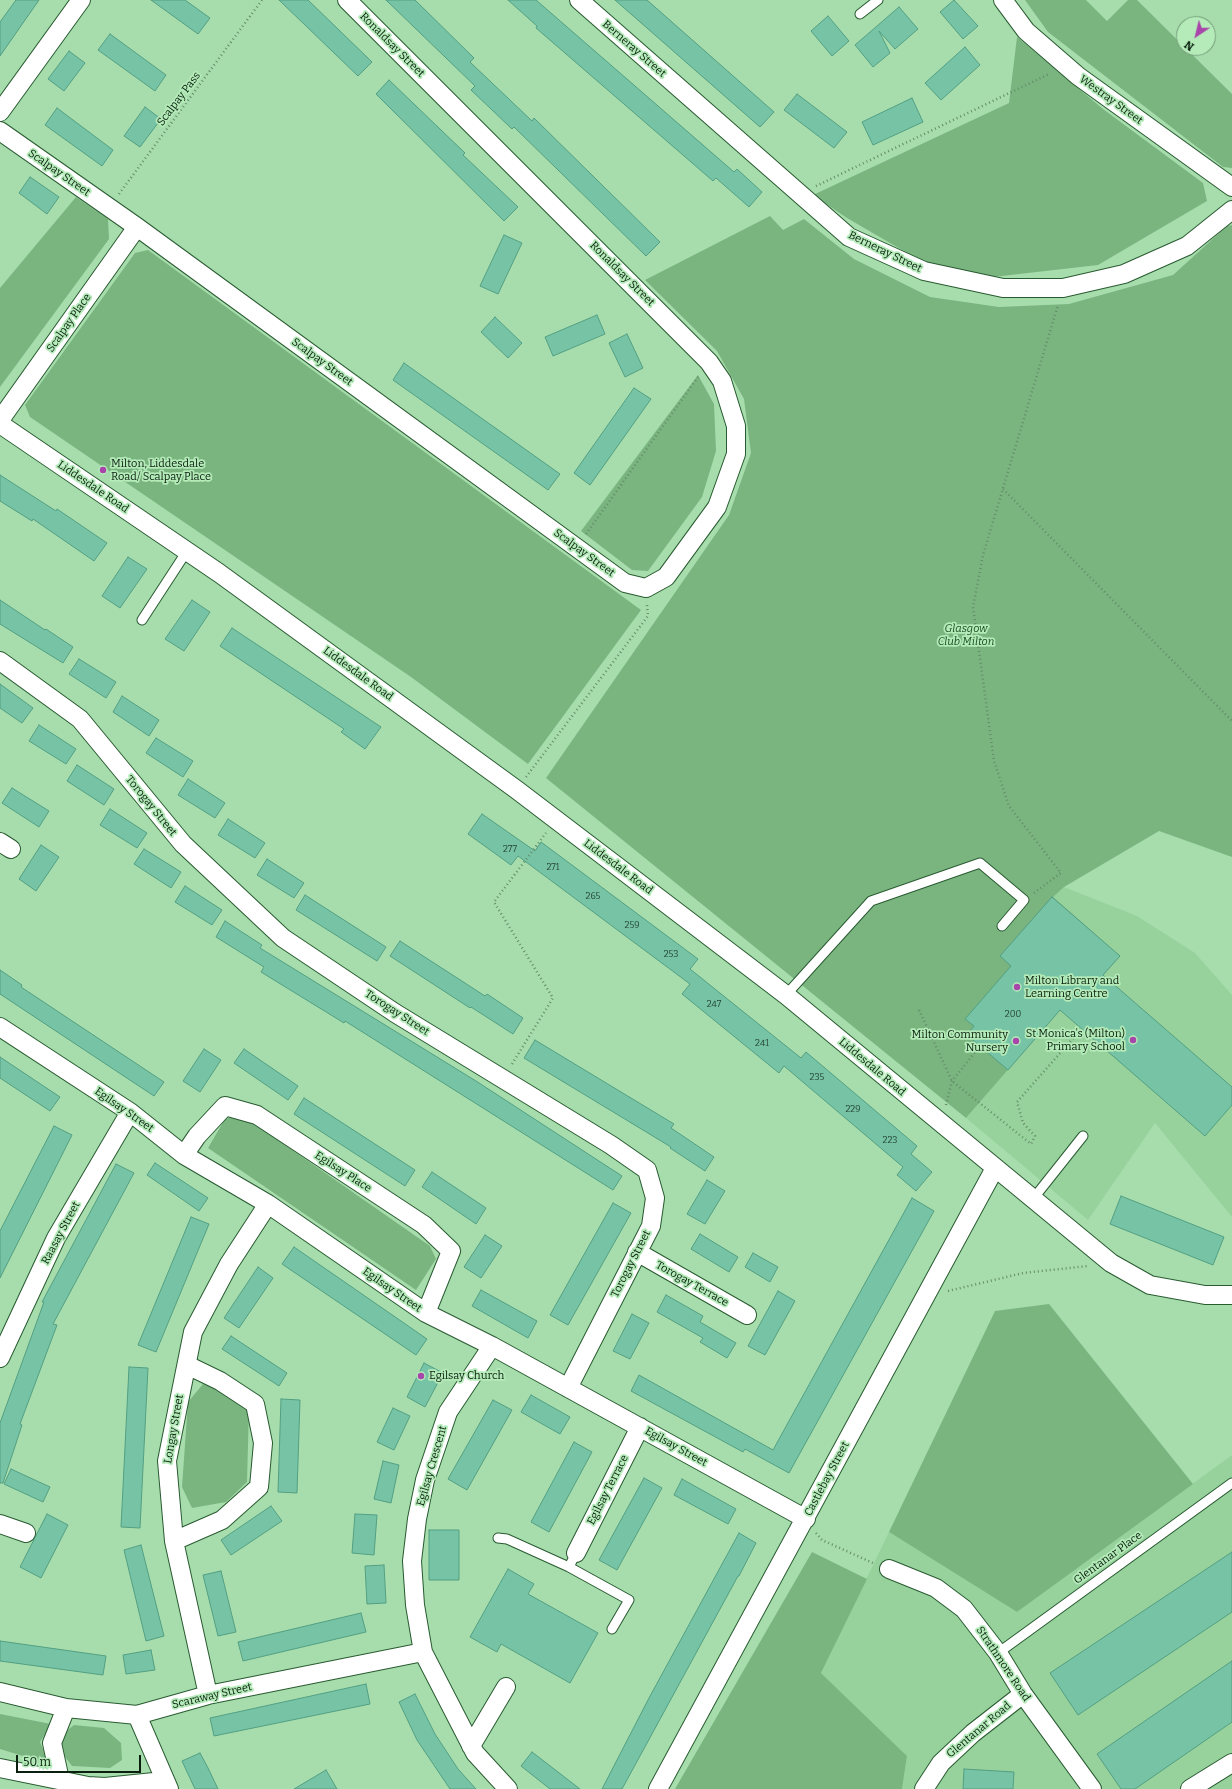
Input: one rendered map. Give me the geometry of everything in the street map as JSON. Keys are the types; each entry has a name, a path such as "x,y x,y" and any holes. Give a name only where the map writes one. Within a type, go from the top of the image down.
{"street":[{"path":"0,112 81,0"},
{"name":"Ronaldsay Street","path":"347,0 709,362 722,381 736,426 736,454 717,506 666,578 646,588"},
{"name":"Berneray Street","path":"578,0 849,237 924,271 1003,288 1063,288 1124,274 1187,246 1232,210"},
{"name":"Westray Street","path":"1003,0 1026,31 1066,66 1232,187"},
{"name":"Scalpay Street","path":"0,131 137,227 625,583 646,588"},
{"name":"Scalpay Place","path":"0,420 137,227"},
{"name":"Liddesdale Road","path":"0,424 188,551 517,790 786,995 940,1124 1111,1263 1150,1285 1205,1294 1232,1295"},
{"name":"Torogay Street","path":"0,661 80,719 183,844 283,938 395,1013 611,1145 647,1170 655,1198 651,1226 636,1252 568,1388"},
{"name":"Egilsay Street","path":"0,1027 130,1112 184,1155 268,1204 426,1313 492,1346 806,1520"},
{"name":"Egilsay Place","path":"184,1155 198,1136 225,1106 257,1115 424,1225 451,1252 426,1313"},
{"name":"Raasay Street","path":"0,1358 56,1238 130,1112"},
{"name":"Castlebay Street","path":"658,1789 806,1520 996,1168"},
{"name":"Longay Street","path":"208,1695 174,1541 167,1461 193,1332 229,1264 268,1204"},
{"name":"Torogay Terrace","path":"636,1252 748,1315"},
{"name":"Egilsay Crescent","path":"492,1346 448,1412 425,1480 417,1519 412,1561 415,1605 423,1652 475,1753 508,1789"},
{"path":"174,1541 222,1520 259,1487 263,1443 255,1404 220,1381 186,1365"},
{"name":"Egilsay Terrace","path":"573,1560 640,1427"},
{"path":"0,1524 26,1534"},
{"name":"Strathmore Road","path":"888,1569 936,1588 964,1609 998,1653 1023,1694 1092,1789"},
{"name":"Scaraway Street","path":"0,1692 66,1708 137,1715 208,1695 423,1652"},
{"path":"472,1746 506,1687"},
{"name":"Glentanar Road","path":"924,1789 941,1763 973,1733 1023,1694"},
{"path":"60,1780 52,1743 66,1708"},
{"path":"0,1768 88,1786 106,1787 167,1785 137,1715"},
{"path":"1190,1789 1232,1763"}],"lane":[{"path":"860,14 878,0"},
{"path":"142,620 188,551"},
{"path":"786,995 871,901 980,863 1024,900 1002,926"},
{"path":"1033,1199 1083,1136"},
{"name":"Glentanar Place","path":"998,1653 1232,1483"},
{"path":"498,1538 506,1539 573,1560 629,1600 612,1629"}],"path":[{"name":"Scalpay Pass","path":"109,207 262,0"},
{"path":"800,194 1066,66"},
{"path":"1024,900 1061,873 1009,806 994,761 973,607 983,555 1063,288"},
{"path":"576,547 709,362"},
{"path":"1003,489 1232,721"},
{"path":"517,790 648,616 646,588"},
{"path":"503,1079 553,998 494,902 556,820"},
{"path":"919,1010 952,1081 1031,1144 1034,1136 1023,1123 1017,1102 1076,1035"},
{"path":"940,1124 952,1081 980,1046"},
{"path":"926,1296 1023,1273 1111,1263"},
{"path":"806,1520 822,1540 866,1561"}],"shaded area":[{"name":"St Monica's (Milton) Primary School","path":"1064,887 1137,916 1195,953 1232,995 1232,1217 1155,1123 1088,1220 966,1118 1060,1010 1120,956 1052,897"},
{"path":"1232,1455 1232,1789 902,1789 907,1756 821,1673 889,1532 1017,1612"}],"green space":[{"path":"1025,0 1086,0 1107,21 1128,0 1137,0 1176,39 1176,56 1194,56 1232,94 1232,168 1223,167 1048,32"},
{"path":"1017,37 1103,109 1203,183 1207,201 1098,265 993,277 921,261 847,218 813,195 1009,103"},
{"path":"76,197 108,219 109,239 0,387 0,288"},
{"name":"Glasgow Club Milton","path":"770,216 783,230 804,219 854,259 930,297 999,307 1069,304 1173,275 1227,226 1232,225 1232,857 1159,831 1064,887 1053,897 1120,956 1103,975 1060,1010 966,1118 546,778 729,515 751,453 744,399 717,351 645,280"},
{"path":"148,250 641,610 528,764 411,677 30,417 25,405 135,253"},
{"path":"698,375 714,404 716,451 702,497 648,571 632,570 581,531"},
{"path":"242,1115 430,1246 436,1259 416,1290 208,1148 225,1119"},
{"path":"1049,1304 1193,1484 1017,1612 889,1532 995,1311"},
{"path":"203,1384 222,1389 249,1409 247,1482 226,1502 192,1508 182,1487 188,1402"},
{"path":"812,1552 867,1579 821,1673 907,1756 902,1789 675,1789"},
{"path":"0,1714 51,1724 40,1742 49,1764 0,1749"},
{"path":"74,1725 104,1728 121,1743 122,1760 110,1768 72,1766 62,1753 60,1736"}],"building":[{"path":"16,0 39,0 0,56 0,22"},
{"path":"151,0 185,0 210,18 198,34"},
{"path":"279,0 308,0 372,62 358,76"},
{"path":"386,0 415,0 474,58 470,62 532,121 534,118 660,242 646,256 514,127 512,129 471,90 475,86"},
{"path":"508,0 536,0 734,172 737,169 762,192 749,207 716,178 713,181 536,28 537,26"},
{"path":"615,0 647,0 774,112 760,127"},
{"path":"954,0 978,26 963,39 940,12"},
{"path":"899,7 918,29 895,49 879,31 890,53 873,67 855,45"},
{"path":"828,16 849,41 832,56 811,31"},
{"path":"110,34 166,75 155,91 98,50"},
{"path":"965,47 980,65 941,100 925,83"},
{"path":"69,51 85,63 64,91 48,79"},
{"path":"389,80 465,153 463,155 518,207 504,221 376,94"},
{"path":"797,94 847,132 834,148 784,110"},
{"path":"912,98 923,122 873,145 862,122"},
{"path":"145,107 161,119 140,147 124,136"},
{"path":"57,108 113,150 102,166 45,125"},
{"path":"30,177 59,197 47,214 19,193"},
{"path":"504,235 522,243 498,294 480,286"},
{"path":"597,315 605,334 553,356 545,337"},
{"path":"495,317 522,343 508,358 481,332"},
{"path":"627,334 643,368 625,377 609,343"},
{"path":"404,363 560,474 548,490 393,380"},
{"path":"634,388 651,399 590,485 574,473"},
{"path":"0,475 56,511 57,509 107,543 94,561 33,519 32,521 0,501"},
{"path":"128,557 147,569 120,608 102,596"},
{"path":"0,600 73,647 63,663 0,624"},
{"path":"192,600 210,612 184,651 165,639"},
{"path":"232,628 381,727 365,749 341,732 344,729 220,646"},
{"path":"79,659 116,682 106,698 69,674"},
{"path":"0,684 33,708 22,723 0,708"},
{"path":"122,696 159,720 149,736 113,712"},
{"path":"39,725 76,749 66,764 29,741"},
{"path":"156,738 193,761 183,777 146,753"},
{"path":"77,765 114,789 104,805 67,781"},
{"path":"188,779 225,803 215,818 178,795"},
{"path":"12,788 49,811 39,827 2,803"},
{"path":"110,809 147,833 137,848 100,825"},
{"path":"482,814 535,851 541,842 698,959 690,969 801,1058 806,1052 917,1146 911,1154 932,1172 916,1191 897,1175 903,1167 784,1066 779,1073 682,994 690,984 518,856 511,865 468,834"},
{"path":"228,819 265,843 255,858 218,835"},
{"path":"41,845 59,857 36,891 19,879"},
{"path":"144,849 181,872 171,888 134,864"},
{"path":"267,859 304,883 294,898 257,875"},
{"path":"185,886 222,910 212,925 175,902"},
{"path":"305,895 386,947 377,961 296,910"},
{"path":"1052,897 1120,956 1103,975 1232,1087 1232,1105 1205,1136 1060,1010 1008,1070 967,1035 974,1026 965,1019 1011,966 1000,956"},
{"path":"225,921 262,945 260,948 476,1081 622,1176 613,1190 345,1021 344,1023 261,972 264,967 216,937"},
{"path":"400,941 485,996 487,994 523,1018 513,1034 390,956"},
{"path":"0,970 22,985 21,987 164,1082 154,1096 0,994"},
{"path":"535,1040 674,1124 671,1128 714,1157 705,1171 670,1148 671,1147 524,1058"},
{"path":"204,1049 221,1060 200,1092 183,1081"},
{"path":"244,1049 298,1086 288,1100 234,1063"},
{"path":"0,1057 60,1097 50,1111 0,1078"},
{"path":"304,1098 415,1170 405,1186 294,1114"},
{"path":"54,1126 72,1135 0,1278 0,1231"},
{"path":"155,1163 208,1198 199,1211 147,1175"},
{"path":"116,1164 134,1173 53,1324 57,1325 20,1424 22,1425 3,1483 0,1483 0,1423 44,1302 42,1302"},
{"path":"432,1172 486,1208 476,1224 422,1187"},
{"path":"707,1180 725,1191 705,1224 687,1214"},
{"path":"1121,1196 1224,1237 1213,1265 1110,1224"},
{"path":"912,1198 934,1211 789,1473 745,1449 743,1452 631,1391 639,1375 773,1450"},
{"path":"613,1203 631,1213 568,1325 550,1315"},
{"path":"191,1217 209,1224 156,1352 138,1345"},
{"path":"700,1234 738,1257 729,1272 691,1249"},
{"path":"485,1235 502,1246 481,1278 464,1267"},
{"path":"294,1247 427,1339 416,1355 282,1264"},
{"path":"753,1253 778,1267 770,1282 745,1267"},
{"path":"258,1267 273,1278 239,1328 224,1318"},
{"path":"481,1290 537,1321 528,1338 472,1306"},
{"path":"778,1291 795,1301 765,1355 748,1346"},
{"path":"666,1295 703,1316 700,1322 736,1343 727,1358 700,1342 703,1338 657,1312"},
{"path":"632,1314 649,1323 630,1359 613,1351"},
{"path":"231,1336 287,1373 279,1386 222,1349"},
{"path":"424,1363 443,1373 425,1407 407,1397"},
{"path":"129,1367 148,1368 140,1528 121,1527"},
{"path":"531,1395 570,1417 560,1434 521,1412"},
{"path":"281,1399 300,1400 297,1493 278,1492"},
{"path":"493,1400 512,1410 467,1490 448,1479"},
{"path":"393,1408 410,1416 394,1450 377,1442"},
{"path":"574,1442 592,1452 549,1532 531,1522"},
{"path":"383,1461 399,1465 391,1503 374,1499"},
{"path":"11,1469 50,1487 43,1502 4,1484"},
{"path":"644,1478 662,1488 617,1570 599,1560"},
{"path":"682,1479 736,1509 728,1524 674,1495"},
{"path":"271,1506 282,1521 231,1555 221,1540"},
{"path":"47,1514 68,1525 41,1578 20,1567"},
{"path":"355,1514 377,1515 374,1555 352,1553"},
{"path":"429,1530 459,1530 459,1580 429,1580"},
{"path":"739,1533 756,1543 739,1576 622,1789 602,1789 649,1698"},
{"path":"141,1545 164,1636 146,1641 124,1550"},
{"path":"1232,1552 1232,1612 1078,1715 1050,1673"},
{"path":"384,1565 386,1603 367,1604 365,1566"},
{"path":"508,1569 534,1584 528,1594 598,1633 570,1683 501,1644 497,1652 470,1637"},
{"path":"221,1571 236,1632 218,1636 203,1575"},
{"path":"361,1613 366,1632 243,1661 238,1642"},
{"path":"0,1641 106,1656 103,1675 0,1661"},
{"path":"151,1650 155,1670 126,1674 123,1655"},
{"path":"1232,1661 1232,1722 1135,1789 1121,1789 1097,1754"},
{"path":"366,1684 370,1704 214,1736 210,1718"},
{"path":"415,1694 435,1734 458,1769 476,1789 450,1789 417,1740 399,1702"},
{"path":"532,1752 580,1789 550,1789 521,1766"},
{"path":"200,1753 218,1789 195,1789 182,1761"},
{"path":"964,1769 1014,1772 1013,1789 963,1789"},
{"path":"326,1770 337,1789 294,1789"}],"place":[{"name":"Milton, Liddesdale Road/ Scalpay Place","path":"103,470"},
{"name":"Milton Library and Learning Centre","path":"1017,987"},
{"name":"St Monica's (Milton) Primary School","path":"1133,1040"},
{"name":"Milton Community Nursery","path":"1016,1041"},
{"name":"Egilsay Church","path":"421,1376"}]}
